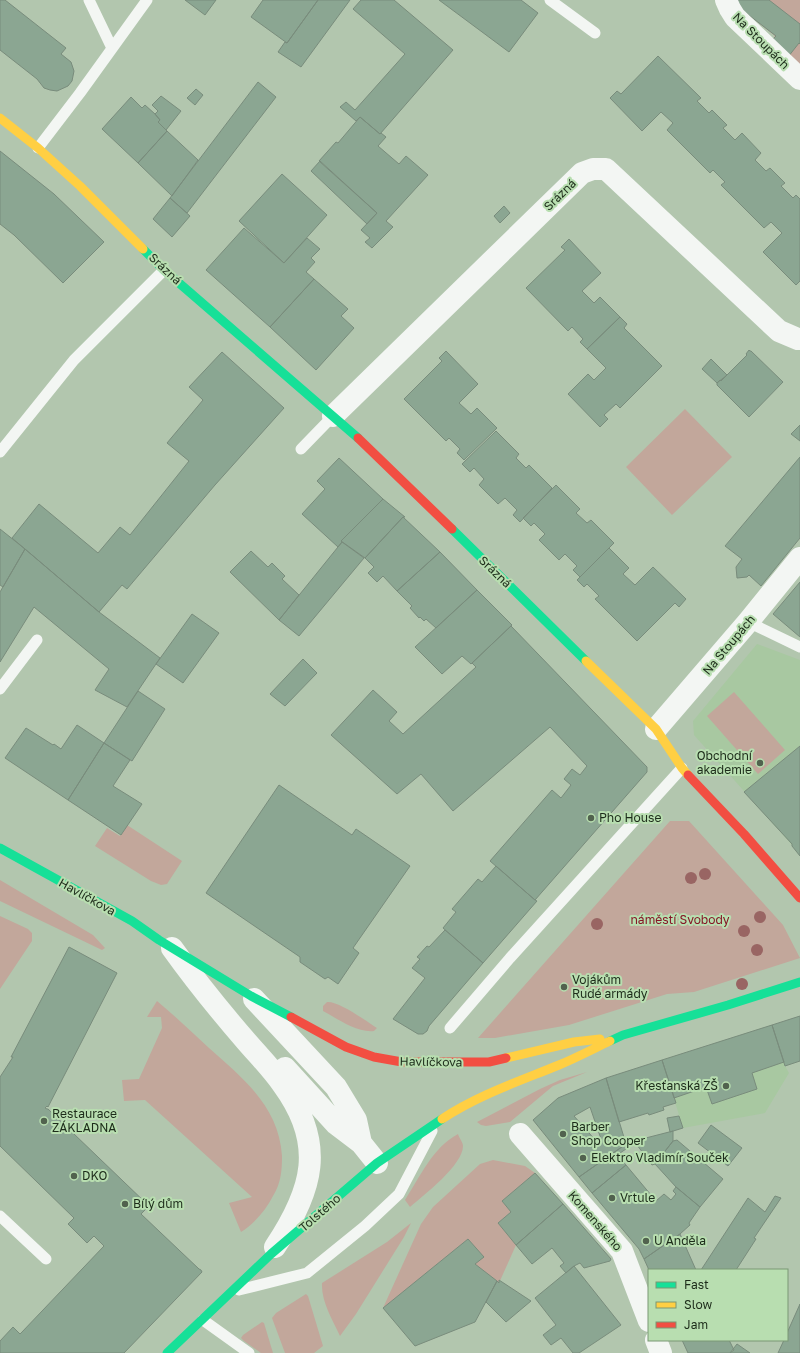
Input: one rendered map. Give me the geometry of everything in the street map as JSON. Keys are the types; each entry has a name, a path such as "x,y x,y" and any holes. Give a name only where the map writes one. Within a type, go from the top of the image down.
{"street":[{"name":"Na Stoupách","path":"726,0 735,17 800,79"},
{"name":"Srázná","path":"0,118 38,148 80,186 164,270 334,416 656,729"},
{"name":"Srázná","path":"334,416 582,173 593,169 606,169 779,331 798,339 800,338"},
{"name":"Na Stoupách","path":"656,729 748,622 800,558"},
{"path":"656,729 682,768 744,834 800,898"},
{"name":"Havlíčkova","path":"0,848 132,922 251,996 346,1047 374,1057 402,1062 489,1062 574,1042 623,1036"},
{"name":"Havlíčkova","path":"172,948 220,1011 283,1085 297,1106 304,1122 311,1154 307,1185 300,1206 270,1254"},
{"path":"623,1036 800,982"},
{"name":"Havlíčkova","path":"251,996 336,1087 356,1120 361,1143"},
{"name":"Havlíčkova","path":"220,1011 277,1060 336,1124 361,1143 377,1163"},
{"name":"Tolstého","path":"167,1353 270,1254 377,1163 454,1111 489,1093 561,1064 623,1036"},
{"name":"Komenského","path":"520,1134 622,1251 648,1318"},
{"path":"656,1341 661,1353"}],"lane":[{"path":"89,0 112,48"},
{"path":"38,148 80,93 147,0"},
{"path":"550,0 595,33"},
{"path":"0,452 74,360 164,270"},
{"path":"301,449 334,416"},
{"path":"748,622 800,647"},
{"path":"0,688 37,640"},
{"path":"450,1028 510,958 682,768"},
{"path":"230,1293 307,1272 365,1226 399,1194 436,1123"},
{"path":"0,1216 46,1259"},
{"path":"203,1320 249,1353"}],"shaded area":[{"name":"Obchodní akademie","path":"757,644 800,660 800,854 694,735 693,721"},
{"name":"Křesťanská ZŠ","path":"772,1025 785,1066 789,1073 765,1113 683,1128 662,1060"}],"green space":[{"path":"736,0 800,0 800,67 771,41 775,36 739,7"},
{"path":"685,409 732,457 672,515 626,467"},
{"path":"734,692 785,750 758,774 707,716"},
{"name":"náměstí Svobody","path":"670,821 689,821 783,925 800,958 694,992 667,994 569,1025 495,1038 478,1038"},
{"path":"127,825 182,861 167,884 161,885 151,881 95,846 107,828 120,836"},
{"path":"0,880 93,935 105,948 102,950 0,901"},
{"path":"0,916 28,929 32,933 32,941 0,989"},
{"path":"157,1001 246,1082 267,1108 274,1123 282,1156 279,1182 276,1191 263,1211 255,1221 241,1232 229,1203 252,1197 145,1100 124,1101 122,1080 139,1079 162,1028 161,1017 147,1017"},
{"path":"327,1002 345,1008 377,1028 374,1031 368,1031 354,1028 323,1011 323,1006"},
{"path":"587,1072 553,1086 510,1122 486,1126 477,1122 540,1089 560,1080"},
{"path":"458,1134 463,1146 457,1162 442,1179 410,1207 405,1200 428,1163 441,1147"},
{"path":"493,1160 525,1166 535,1173 502,1201 511,1212 498,1223 516,1245 499,1283 475,1264 483,1256 468,1239 383,1308 421,1224 433,1207 480,1164"},
{"path":"411,1223 404,1237 356,1314 340,1336 325,1303 322,1283 387,1242"},
{"path":"306,1294 308,1296 323,1346 314,1353 285,1353 272,1318 276,1313"},
{"path":"262,1322 264,1323 273,1353 261,1353 241,1338"}],"building":[{"path":"0,0 5,0 66,48 61,54 71,62 74,71 72,81 68,86 57,91 44,88 37,79 0,50"},
{"path":"185,0 216,0 205,15"},
{"path":"263,0 318,0 287,43 251,17"},
{"path":"318,0 350,0 301,67 278,52 285,42 287,43"},
{"path":"361,0 394,0 453,50 380,134 360,117 356,121 340,107 346,102 355,110 405,54 353,9"},
{"path":"439,0 521,0 538,13 509,52"},
{"path":"736,0 769,0 800,24 800,44 799,43 788,57 771,41 776,36 737,6 739,3"},
{"path":"658,56 701,98 697,101 709,113 712,110 727,125 723,128 735,140 742,133 761,153 755,160 766,171 770,168 785,183 781,186 793,198 796,195 800,199 800,281 796,285 763,252 782,233 771,222 764,228 721,185 725,182 713,170 710,173 667,130 673,123 661,112 642,131 610,98 617,91 621,94"},
{"path":"258,82 276,97 187,213 170,198"},
{"path":"196,89 203,95 195,105 187,98"},
{"path":"161,96 181,111 166,130 158,122 160,120 155,114 158,111 152,105"},
{"path":"131,97 142,108 145,105 155,114 160,120 158,122 167,131 138,163 102,129"},
{"path":"360,117 380,134 381,133 386,137 378,146 399,164 406,156 428,175 386,221 393,227 372,248 365,242 370,238 361,230 377,213 319,161 336,142 338,143"},
{"path":"167,131 198,160 172,196 138,163"},
{"path":"0,151 54,194 104,242 63,283 14,235 0,224"},
{"path":"320,161 377,213 367,224 311,171"},
{"path":"282,174 327,215 284,263 239,221"},
{"path":"170,198 190,216 172,237 153,219"},
{"path":"504,206 510,213 500,223 494,216"},
{"path":"244,228 284,263 307,238 320,249 311,258 315,262 306,272 314,279 270,327 206,270"},
{"path":"569,239 601,273 582,291 594,303 600,297 620,317 587,349 580,342 583,339 572,327 568,331 526,288 565,250 561,247"},
{"path":"314,279 348,309 341,316 354,328 316,370 270,327"},
{"path":"620,317 627,324 624,328 662,366 620,408 616,404 604,415 608,419 600,427 568,394 588,374 594,380 606,368 587,349"},
{"path":"749,350 783,382 749,417 717,385 717,383 720,380 721,381 747,355 746,354"},
{"path":"446,351 478,384 459,403 471,414 477,408 497,428 464,460 457,453 460,449 449,438 446,441 404,399 442,361 439,358"},
{"path":"222,352 284,408 215,485 127,589 122,585 99,612 12,538 39,504 98,553 120,527 130,535 189,461 167,443 203,400 189,387"},
{"path":"711,359 727,375 717,383 702,369"},
{"path":"800,425 800,441 791,434"},
{"path":"496,431 519,454 516,458 526,468 529,465 552,488 520,522 513,515 517,510 505,498 498,504 479,485 484,479 474,468 470,472 462,464"},
{"path":"800,457 800,538 761,586 749,575 747,577 737,578 736,567 742,559 725,546"},
{"path":"339,458 383,499 341,541 342,542 338,547 302,514 325,489 317,481"},
{"path":"556,485 580,509 576,513 587,523 591,520 614,543 580,577 573,570 577,566 565,554 559,560 539,540 545,534 534,523 531,526 523,518"},
{"path":"383,499 405,517 403,517 365,558 341,541"},
{"path":"403,517 440,552 397,591 383,576 377,582 368,573 374,567 365,558"},
{"path":"0,529 25,549 3,587 0,585"},
{"path":"342,542 364,558 299,636 279,620"},
{"path":"609,548 629,568 623,574 635,585 653,567 686,599 679,607 675,603 637,641 595,599 599,596 587,584 584,587 577,580"},
{"path":"25,549 99,612 160,658 127,707 95,690 109,669 34,607 0,662 0,592"},
{"path":"251,551 268,567 272,563 285,576 282,579 299,595 279,620 230,572"},
{"path":"440,552 477,590 436,628 426,619 424,621 420,617 419,618 410,608 412,606 397,591"},
{"path":"800,582 800,637 773,614"},
{"path":"477,590 512,625 471,664 462,656 442,674 415,647"},
{"path":"192,614 219,633 183,683 156,664"},
{"path":"511,626 647,767 647,772 535,900 490,861 552,790 561,798 571,785 564,779 572,769 580,775 587,766 550,727 453,811 421,774 397,794 331,735 373,690 397,712 389,721 403,734 476,667 472,663"},
{"path":"303,659 317,673 285,706 270,694"},
{"path":"138,691 165,709 132,761 104,743"},
{"path":"77,725 104,743 68,800 5,758 26,728 61,749"},
{"path":"104,743 130,760 113,786 142,804 121,835 68,800"},
{"path":"800,746 800,856 792,844 744,792"},
{"path":"279,785 352,835 356,829 410,866 353,948 359,953 338,984 328,977 325,979 300,962 300,957 206,893"},
{"path":"496,866 537,901 483,963 443,928 456,912 452,909 478,879 482,882"},
{"path":"445,930 483,963 429,1026 427,1031 423,1034 418,1034 393,1019 425,978 412,968 420,959 417,957"},
{"name":"DKO","path":"69,947 117,973 48,1107 47,1106 45,1108 48,1109 149,1206 141,1214 202,1272 124,1353 0,1353 0,1341 13,1327 20,1334 104,1246 94,1236 87,1243 68,1224 74,1218 0,1146 0,1077 13,1057 11,1057"},
{"path":"800,1016 800,1061 785,1066 772,1025"},
{"name":"Křesťanská ZŠ","path":"772,1025 784,1062 752,1073 757,1089 712,1104 706,1087 674,1098 662,1060"},
{"path":"662,1060 676,1103 663,1107 664,1110 649,1115 648,1113 619,1122 606,1078"},
{"path":"606,1078 626,1144 579,1177 533,1120 558,1098","holes":["590,1107 601,1139 597,1142 574,1116"]},
{"path":"679,1116 683,1128 670,1132 667,1118"},
{"path":"711,1125 742,1148 728,1166 698,1143"},
{"path":"673,1131 673,1141 655,1164 652,1165 634,1141"},
{"path":"677,1140 723,1179 700,1207 676,1187 655,1164 673,1141"},
{"path":"626,1144 629,1147 617,1155 626,1165 592,1193 579,1177"},
{"path":"626,1165 656,1201 664,1194 671,1200 676,1194 673,1191 676,1187 700,1207 689,1223 690,1225 680,1234 644,1259 639,1249 592,1193"},
{"path":"535,1173 563,1204 516,1245 498,1223 511,1212 502,1201"},
{"path":"775,1196 781,1198 754,1238 756,1239 737,1269 702,1269 748,1198 765,1212"},
{"path":"563,1204 611,1259 610,1261 584,1268 580,1263 566,1273 560,1266 564,1263 552,1248 532,1264 516,1245"},
{"path":"680,1234 696,1269 649,1269 644,1259"},
{"path":"468,1239 484,1257 475,1264 497,1281 475,1322 415,1346 383,1308"},
{"path":"574,1266 621,1325 579,1353 573,1353 561,1338 551,1345 543,1335 556,1325 535,1298"},
{"path":"499,1280 531,1301 506,1322 486,1302 497,1281 499,1283"},
{"path":"800,1304 800,1353 778,1353 784,1341 788,1341 788,1331"},
{"path":"682,1341 730,1341 734,1350 730,1353 688,1353"},
{"path":"737,1344 750,1353 730,1353"}],"traffic: fast":[{"path":"143,249 164,270 358,438"},
{"path":"452,529 586,661"},
{"path":"0,848 132,921 159,940 251,996 291,1017"},
{"path":"610,1041 623,1035 728,1005 800,982"},
{"path":"167,1353 271,1254 377,1163 442,1119"}],"traffic: slow":[{"path":"0,118 38,148 80,186 143,249"},
{"path":"586,661 656,729 688,775"},
{"path":"506,1058 574,1042 600,1039"},
{"path":"442,1119 456,1110 485,1096 610,1041"}],"traffic: jam":[{"path":"358,438 452,529"},
{"path":"688,775 744,834 800,898"},
{"path":"291,1017 346,1047 374,1057 402,1062 489,1062 506,1058"}],"place":[{"name":"Obchodní akademie","path":"760,763"},
{"name":"Pho House","path":"591,818"},
{"name":"Vojákům Rudé armády","path":"564,987"},
{"name":"Křesťanská ZŠ","path":"726,1086"},
{"name":"Restaurace ZÁKLADNA","path":"44,1121"},
{"name":"Barber Shop Cooper","path":"563,1134"},
{"name":"Elektro Vladimír Souček","path":"583,1158"},
{"name":"DKO","path":"74,1176"},
{"name":"Vrtule","path":"612,1198"},
{"name":"Bílý dům","path":"125,1204"},
{"name":"U Anděla","path":"646,1241"}]}
